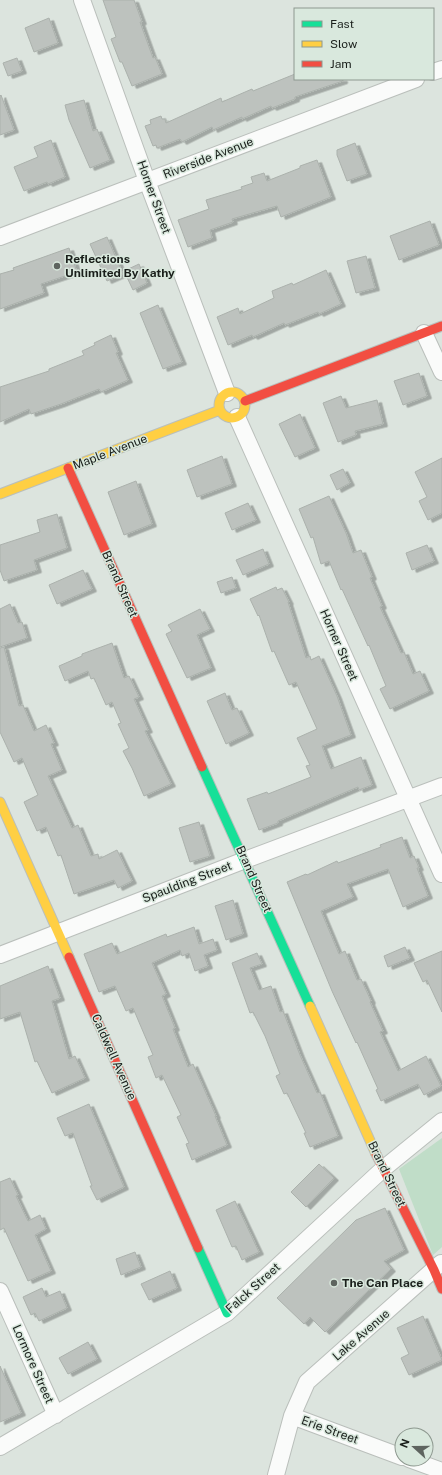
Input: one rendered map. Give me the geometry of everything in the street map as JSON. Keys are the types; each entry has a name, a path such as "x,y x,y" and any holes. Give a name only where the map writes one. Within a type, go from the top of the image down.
{"street":[{"name":"Horner Street","path":"82,0 147,181 227,393"},
{"name":"Riverside Avenue","path":"0,237 413,80"},
{"path":"245,401 442,326"},
{"path":"424,333 442,372"},
{"path":"227,393 237,393 245,401 245,409 237,417 229,418 220,410 219,406 221,400 227,393"},
{"name":"Maple Avenue","path":"0,494 220,410"},
{"name":"Horner Street","path":"237,417 442,874"},
{"name":"Brand Street","path":"68,468 383,1168 438,1266 442,1289"},
{"name":"Spaulding Street","path":"0,955 245,860 442,786"},
{"name":"Caldwell Avenue","path":"0,802 228,1313"},
{"name":"Falck Street","path":"0,1447 228,1313 383,1168 442,1121"},
{"name":"Lake Avenue","path":"292,1416 307,1382 438,1266"},
{"name":"Lormore Street","path":"0,1290 56,1415"},
{"name":"Erie Street","path":"276,1475 292,1416 394,1454"},
{"path":"431,1467 442,1471"}],"green space":[{"path":"442,1138 442,1247 433,1255 399,1169"}],"building":[{"path":"103,0 134,0 153,58 155,57 162,74 132,86 111,39 116,37"},
{"path":"49,18 58,43 34,52 25,28"},
{"path":"17,58 22,71 8,76 3,63"},
{"path":"294,74 294,80 343,80 295,97 295,99 272,108 271,106 242,119 242,117 213,130 212,127 182,142 180,139 157,148 156,145 153,146 145,126 151,124 150,120 161,116 162,119 165,119 166,123 221,98 222,102 252,89 253,91"},
{"path":"1,95 14,130 0,135 0,96"},
{"path":"84,100 93,131 97,129 110,160 90,168 69,120 65,105"},
{"path":"51,140 65,177 24,191 14,167 38,157 34,147"},
{"path":"355,143 367,174 347,181 337,155 337,150"},
{"path":"317,160 331,197 281,217 277,206 232,219 233,222 210,230 212,238 188,247 178,220 209,209 206,200 242,189 241,187 253,183 251,177 264,173 267,181"},
{"path":"430,221 439,245 399,260 390,236"},
{"path":"107,237 123,274 107,281 90,244"},
{"path":"69,248 77,272 41,284 44,293 0,309 0,274"},
{"path":"366,256 375,288 356,293 347,261"},
{"path":"139,264 147,283 133,290 124,271"},
{"path":"326,270 341,304 319,314 318,312 285,325 284,323 253,337 252,335 228,345 217,317 238,308 240,314 274,298 272,291 292,283 293,285"},
{"path":"158,305 182,362 163,369 140,313"},
{"path":"111,335 118,352 116,353 128,380 101,392 99,389 31,414 29,409 0,422 0,387 49,371 49,369 84,355 82,351 95,345 94,343"},
{"path":"419,373 427,396 403,405 394,381"},
{"path":"341,396 346,408 377,400 383,424 355,431 356,435 338,442 323,403"},
{"path":"300,414 315,448 295,457 279,424"},
{"path":"222,456 232,484 197,497 187,470"},
{"path":"442,458 442,513 428,520 419,501 427,497 415,472"},
{"path":"343,469 350,483 337,490 330,475"},
{"path":"136,481 152,524 124,535 108,492"},
{"path":"329,496 346,533 353,553 361,550 372,577 370,578 382,606 380,607 401,653 404,652 413,674 420,671 429,691 390,709 380,689 386,686 369,645 368,646 342,589 341,590 329,561 321,564 313,537 311,538 299,509"},
{"path":"248,503 256,520 232,530 225,513"},
{"path":"57,514 67,548 34,560 37,570 4,581 0,570 0,545 40,532 37,520"},
{"path":"427,545 434,561 412,570 406,553"},
{"path":"263,549 269,564 243,575 236,560"},
{"path":"83,570 92,589 57,604 49,585"},
{"path":"232,577 236,588 221,593 217,582"},
{"path":"276,587 277,590 282,588 289,602 306,658 310,656 311,660 319,656 337,696 351,735 322,746 331,769 361,757 372,785 359,790 358,787 259,830 247,799 267,792 268,794 311,777 306,766 310,765 297,738 317,729 296,682 289,685 274,651 272,652 259,615 258,616 250,599"},
{"path":"10,604 18,623 22,622 27,638 0,647 0,609"},
{"path":"200,609 210,629 197,635 211,668 187,678 166,634 172,631 168,625"},
{"path":"112,643 124,678 129,676 139,697 134,699 148,730 145,731 171,784 144,796 123,751 129,748 118,724 121,723 112,702 106,705 94,678 91,679 88,671 65,681 59,666 82,656 82,654"},
{"path":"4,647 19,706 23,705 34,731 46,725 54,743 51,744 62,770 48,776 72,828 78,825 91,856 98,854 99,859 117,850 132,881 118,888 114,880 74,894 61,855 58,856 46,827 37,831 24,802 38,795 22,758 14,762 0,732 0,648"},
{"path":"225,693 232,710 237,708 249,733 226,744 207,701"},
{"path":"199,822 210,856 190,862 179,828"},
{"path":"402,837 410,858 414,856 428,896 403,907 388,869 347,884 353,897 321,911 339,954 345,951 357,980 361,979 383,1031 380,1032 398,1071 426,1056 441,1086 424,1095 418,1084 381,1101 376,1090 378,1089 332,991 287,882 306,874 307,875 337,861 338,863 381,847 380,845"},
{"path":"233,900 243,934 226,940 215,906"},
{"path":"194,927 199,944 213,939 217,950 204,955 208,966 195,971 189,953 182,956 180,950 152,963 166,994 162,996 175,1028 173,1029 188,1067 193,1064 227,1145 192,1160 186,1144 189,1143 177,1117 181,1115 162,1075 156,1078 148,1057 153,1055 133,1008 126,1011 115,986 99,992 84,954 112,943 117,954 166,934 167,937"},
{"path":"405,947 410,958 388,967 384,956"},
{"path":"442,951 442,1012 427,980 423,982 414,963"},
{"path":"257,953 262,964 250,968 259,990 271,986 280,1012 283,1011 300,1055 317,1093 320,1092 338,1136 310,1147 304,1133 306,1133 287,1093 284,1094 276,1076 280,1074 265,1036 253,1012 250,1013 232,963"},
{"path":"48,966 60,998 52,1001 69,1059 75,1056 85,1078 52,1093 37,1061 35,1062 20,1012 0,1019 0,986"},
{"path":"89,1104 124,1187 97,1200 90,1186 92,1186 73,1133 65,1136 57,1118"},
{"path":"319,1164 334,1178 306,1207 291,1192"},
{"path":"10,1178 18,1195 16,1196 28,1221 40,1215 46,1229 35,1235 51,1271 28,1281 4,1228 0,1230 0,1182"},
{"path":"235,1201 259,1252 242,1260 236,1246 232,1247 216,1210"},
{"name":"The Can Place","path":"385,1208 404,1250 384,1261 391,1269 325,1332 310,1317 304,1324 277,1298 356,1220"},
{"path":"135,1252 141,1267 121,1275 116,1259"},
{"path":"170,1271 177,1288 149,1300 141,1284"},
{"path":"42,1288 46,1297 60,1291 67,1308 39,1321 35,1313 31,1315 23,1297"},
{"path":"423,1316 442,1360 409,1375 401,1358 409,1354 397,1328"},
{"path":"88,1342 97,1359 68,1374 59,1358"},
{"path":"0,1366 21,1413 0,1422"}],"traffic: fast":[{"path":"202,767 310,1006"},
{"path":"198,1248 227,1313"}],"traffic: slow":[{"path":"232,392 241,396 245,405 241,414 232,418 223,414 219,405 223,396 232,392"},
{"path":"0,494 220,410"},
{"path":"0,802 69,957"},
{"path":"310,1006 376,1154"}],"traffic: jam":[{"path":"245,401 442,326"},
{"path":"68,468 202,767"},
{"path":"69,957 198,1248"},
{"path":"376,1154 442,1289"}],"place":[{"name":"Reflections Unlimited By Kathy","path":"57,266"},
{"name":"The Can Place","path":"334,1283"}]}
